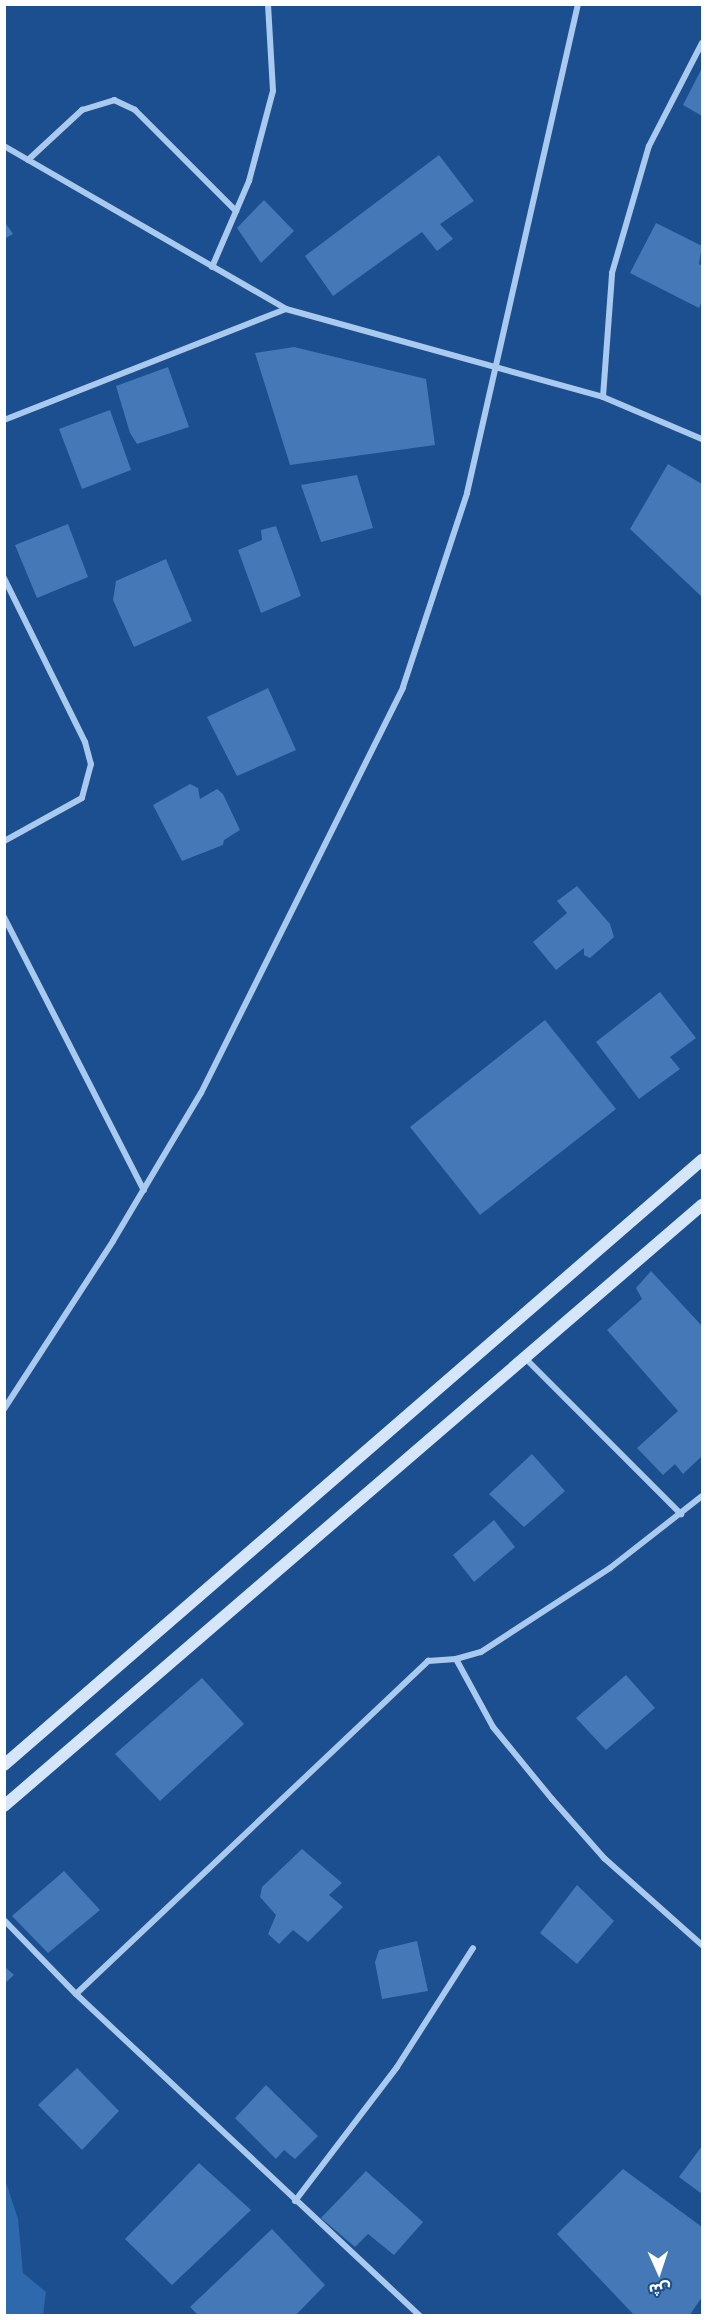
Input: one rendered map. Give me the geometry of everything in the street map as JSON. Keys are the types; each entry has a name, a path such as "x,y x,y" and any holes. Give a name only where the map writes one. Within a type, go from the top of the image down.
{"main road":[{"path":"4,1765 702,1160"},
{"path":"4,1806 702,1205"}],"street":[{"path":"212,267 249,181 273,91 268,4"},
{"path":"4,1409 144,1190 201,1093 404,687 467,493 578,4"},
{"path":"603,397 612,273 649,146 702,43"},
{"path":"28,160 82,110 114,100 135,110 236,211"},
{"path":"4,146 286,309 495,365 603,397 702,439"},
{"path":"4,420 286,309"},
{"path":"4,578 85,742 91,764 82,798 4,841"},
{"path":"4,917 144,1190"},
{"path":"525,1358 681,1514"},
{"path":"76,1994 429,1661 456,1659 481,1652 531,1621 681,1514 702,1496"},
{"path":"456,1659 493,1727 552,1799 604,1858 702,1945"},
{"path":"4,1920 76,1994 420,2316"},
{"path":"295,2201 397,2067 473,1948"}],"shaded area":[{"path":"4,2176 18,2219 23,2273 46,2292 43,2315 5,2315"}],"building":[{"path":"702,68 702,116 683,105"},
{"path":"439,155 474,201 440,224 453,239 437,251 422,232 333,296 305,256"},
{"path":"264,200 294,231 261,263 237,228"},
{"path":"4,221 13,234 4,239"},
{"path":"656,223 702,246 699,264 702,266 702,301 699,308 630,273"},
{"path":"294,347 426,379 435,445 290,465 255,353"},
{"path":"168,367 189,427 137,444 130,433 116,386"},
{"path":"110,410 131,470 82,489 59,429"},
{"path":"668,464 702,484 702,597 630,529"},
{"path":"357,475 373,528 321,542 301,485"},
{"path":"68,524 88,577 37,598 15,545"},
{"path":"276,526 301,596 261,613 238,550 262,540 261,530"},
{"path":"166,559 192,621 134,647 113,600 116,581"},
{"path":"268,688 296,750 237,776 207,717"},
{"path":"190,784 198,788 200,799 217,789 223,794 240,830 224,840 223,845 182,861 153,805"},
{"path":"577,886 610,924 614,937 590,958 584,955 584,948 556,970 533,942 567,913 557,901"},
{"path":"660,992 696,1038 670,1057 680,1069 639,1099 596,1042"},
{"path":"545,1020 616,1109 480,1215 410,1127"},
{"path":"651,1271 702,1326 702,1456 683,1474 675,1464 663,1475 637,1448 678,1411 607,1330 642,1299 636,1288"},
{"path":"532,1454 565,1491 524,1527 489,1494"},
{"path":"494,1520 515,1547 474,1582 453,1555"},
{"path":"626,1675 655,1708 606,1750 576,1718"},
{"path":"202,1678 244,1724 160,1801 115,1754"},
{"path":"302,1849 342,1883 329,1895 343,1907 308,1942 293,1930 279,1944 268,1934 276,1915 260,1897 262,1887"},
{"path":"64,1871 100,1910 48,1953 12,1916"},
{"path":"577,1885 614,1921 577,1964 540,1933"},
{"path":"417,1941 428,1991 382,1999 375,1962 379,1950"},
{"path":"4,1966 14,1975 4,1984"},
{"path":"77,2068 119,2111 82,2150 38,2105"},
{"path":"266,2085 318,2136 295,2159 284,2150 276,2159 235,2118"},
{"path":"702,2146 702,2194 679,2177"},
{"path":"199,2163 251,2210 172,2285 125,2239"},
{"path":"623,2169 702,2227 702,2297 689,2316 635,2316 557,2234"},
{"path":"366,2171 423,2222 394,2255 368,2234 355,2247 321,2218"},
{"path":"272,2229 325,2285 295,2316 199,2316 190,2307"}]}
